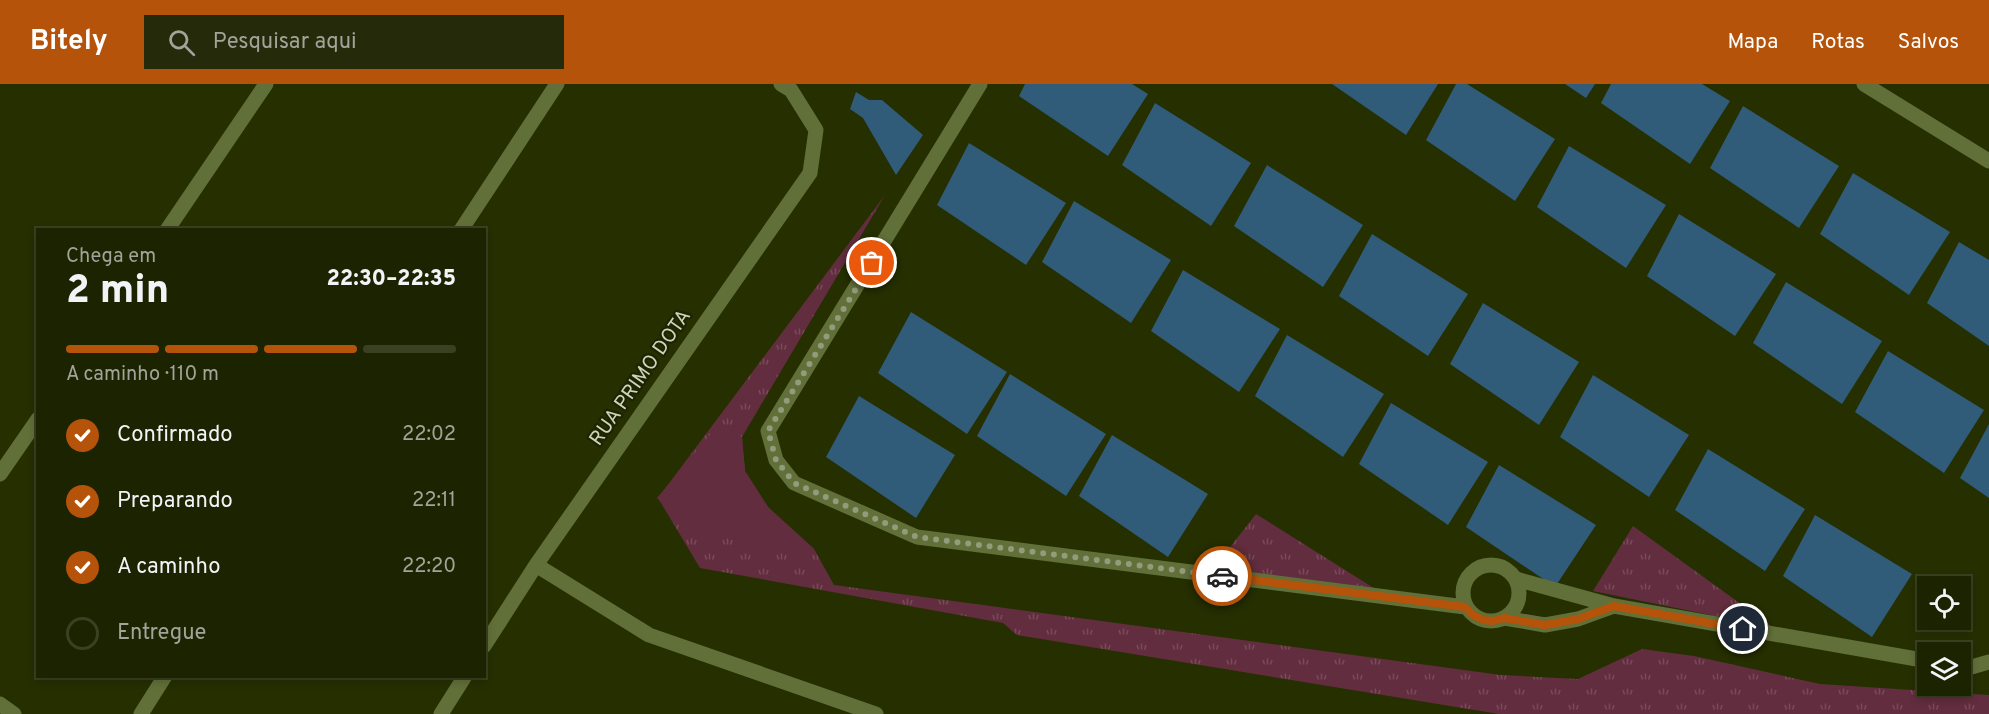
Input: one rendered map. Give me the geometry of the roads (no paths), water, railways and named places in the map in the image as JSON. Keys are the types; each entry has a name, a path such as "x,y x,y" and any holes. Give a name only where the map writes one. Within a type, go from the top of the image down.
{"street":[{"path":"168,228 266,84"},
{"path":"462,228 557,84"},
{"path":"980,84 768,431 776,460 794,483 917,537 1465,607"},
{"path":"1864,84 1989,161"},
{"name":"RUA PRIMO DOTA","path":"486,643 536,565 810,173 816,130 789,86"},
{"path":"0,474 36,422"},
{"path":"1488,564 1499,566 1509,571 1516,579 1519,590 1518,601 1513,611 1504,618 1493,621 1483,620 1473,615 1465,607 1462,596 1463,585 1468,575 1477,567 1488,564"},
{"path":"536,565 649,635 876,714"},
{"path":"1516,579 1614,606 1917,658"},
{"path":"1504,618 1545,625 1578,619 1614,606"},
{"path":"1971,667 1989,662"},
{"path":"141,714 164,678"},
{"path":"441,714 464,678"},
{"path":"0,704 14,714"}]}
